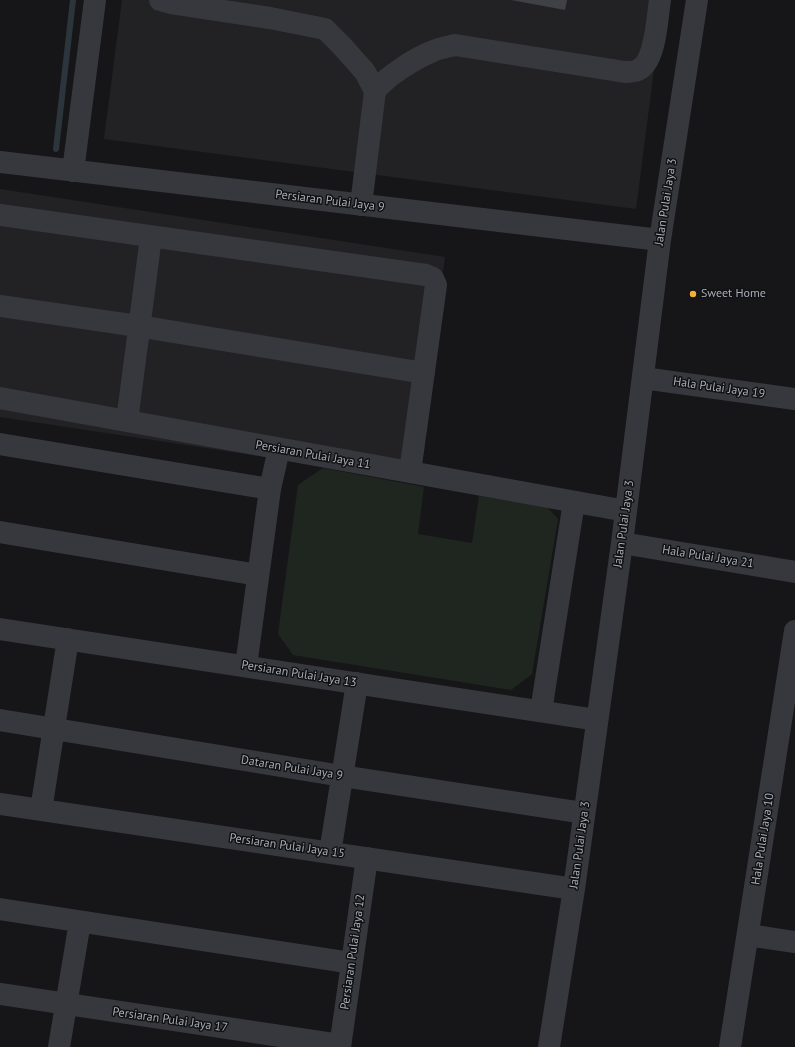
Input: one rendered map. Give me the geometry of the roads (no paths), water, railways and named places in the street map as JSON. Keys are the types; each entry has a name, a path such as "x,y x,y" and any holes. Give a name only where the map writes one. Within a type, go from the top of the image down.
{"street":[{"path":"74,171 95,0"},
{"path":"160,0 171,4 270,18 324,29 342,46 365,72 375,90"},
{"path":"361,205 375,90 382,82 420,57 432,51 455,44 625,72 638,70 648,60 652,48 660,0"},
{"name":"Jalan Pulai Jaya 3","path":"549,1047 574,889 622,543 660,240 697,0"},
{"name":"Persiaran Pulai Jaya 9","path":"0,162 660,240"},
{"path":"0,215 434,278 436,285 410,472"},
{"path":"127,421 150,237"},
{"path":"0,306 138,326 424,373"},
{"name":"Hala Pulai Jaya 19","path":"643,378 795,399"},
{"name":"Persiaran Pulai Jaya 11","path":"0,398 626,511"},
{"path":"0,444 270,489"},
{"path":"246,666 270,489 279,449"},
{"path":"541,711 574,502"},
{"path":"0,532 258,575"},
{"name":"Hala Pulai Jaya 21","path":"622,543 795,572"},
{"name":"Persiaran Pulai Jaya 13","path":"0,629 597,720"},
{"name":"Hala Pulai Jaya 10","path":"730,1047 795,631"},
{"path":"41,810 68,639"},
{"path":"330,853 357,683"},
{"name":"Dataran Pulai Jaya 9","path":"0,720 342,776 584,813"},
{"name":"Persiaran Pulai Jaya 15","path":"0,804 574,889"},
{"name":"Persiaran Pulai Jaya 12","path":"340,1046 367,858"},
{"path":"0,909 352,964"},
{"path":"59,1047 80,922"},
{"path":"748,935 795,942"},
{"name":"Persiaran Pulai Jaya 17","path":"0,994 340,1046"}],"waterway":[{"path":"56,149 73,0"}],"place":[{"name":"Sweet Home","path":"693,294"}]}
